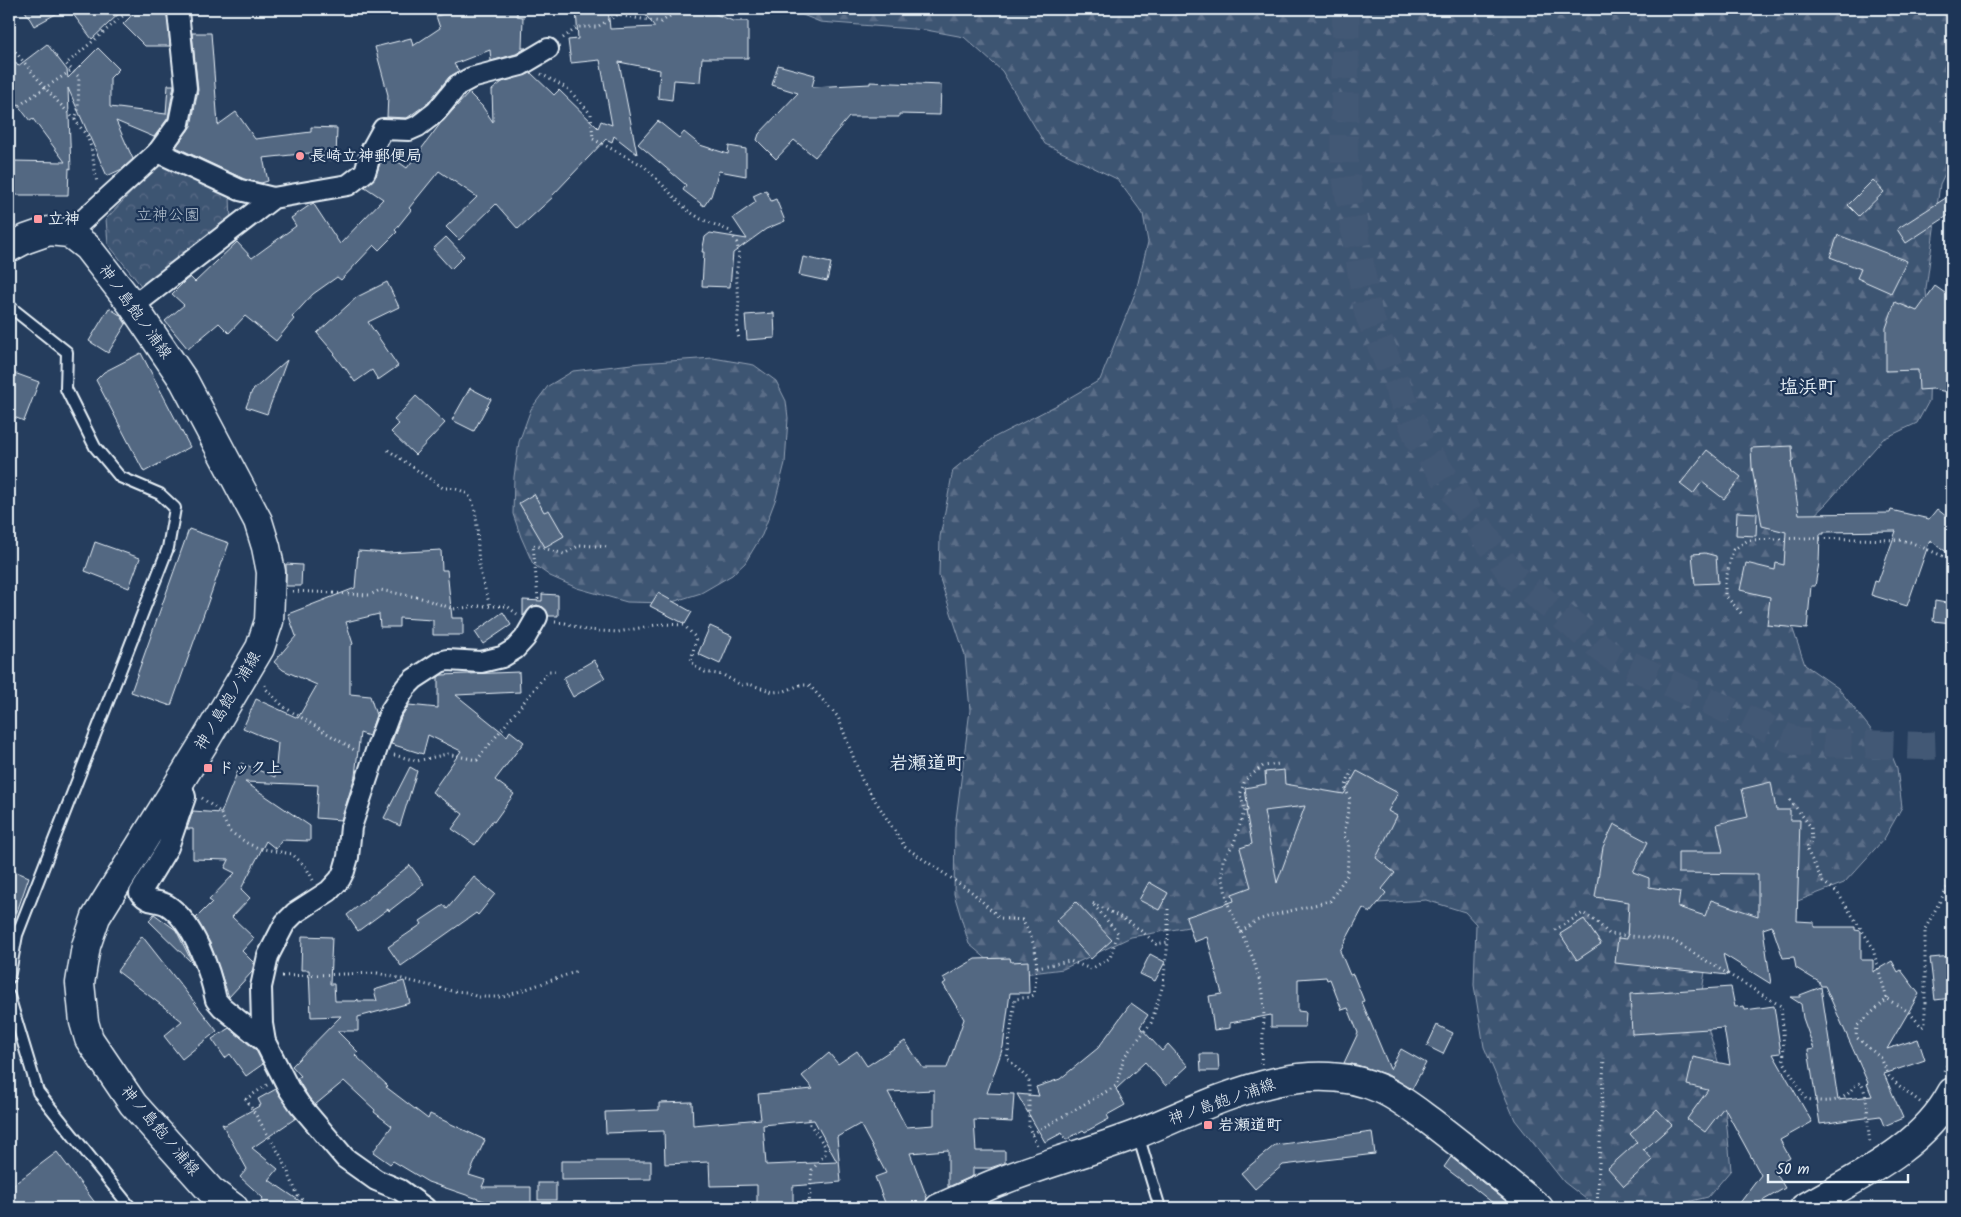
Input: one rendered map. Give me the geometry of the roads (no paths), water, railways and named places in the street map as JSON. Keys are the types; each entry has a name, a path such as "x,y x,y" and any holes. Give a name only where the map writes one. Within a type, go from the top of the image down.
{"main road":[{"path":"9,248 41,233 49,231 69,233"},
{"name":"神ノ島飽ノ浦線","path":"69,233 88,247 133,306 184,381 258,521 266,546 271,572 269,621 260,648 180,788 96,917 86,946 80,983 81,1000 89,1038 133,1104 211,1191 234,1208"},
{"name":"神ノ島飽ノ浦線","path":"939,1208 1002,1180 1137,1134 1256,1086 1301,1078 1326,1077 1361,1082 1382,1090 1403,1102 1451,1136 1539,1208"},
{"path":"1804,1208 1900,1151 1925,1129 1952,1092"}],"street":[{"path":"69,233 158,152 179,123 186,88 178,12 180,9"},
{"path":"158,152 240,190 272,198 348,185 365,172 372,149 383,129 408,130 418,126 436,112 458,85 471,78 511,69 548,49"},
{"path":"240,190 245,220"},
{"path":"133,306 272,198"},
{"path":"425,1208 400,1190 376,1180 345,1158 312,1121 289,1089 265,1042 261,987 268,956 285,923 295,913 323,896 340,879 346,865 351,827 381,736 390,712 406,687 414,679 440,662 447,660 481,662 502,657 515,649 525,638 537,617"},
{"path":"180,788 185,797 168,847 140,893 152,901 168,906 178,915 190,930 198,947 216,1000 265,1042"}],"lane":[{"path":"9,306 67,352 66,389 95,447 120,477 160,494 175,508 168,548 17,935 9,978"},
{"path":"9,996 38,1092 131,1208"},
{"path":"1137,1134 1160,1208"}],"tunnel":[{"path":"1346,9 1344,164 1368,313 1419,440 1512,575 1611,656 1797,742 1923,746 1952,745"}],"place":[{"name":"長崎立神郵便局","path":"300,156"},
{"name":"立神","path":"38,219"},
{"name":"ドック上","path":"208,768"},
{"name":"岩瀬道町","path":"1208,1125"}],"district":[{"name":"塩浜町","path":"1808,388"},
{"name":"岩瀬道町","path":"927,764"}],"park label":[{"name":"立神公園","path":"168,215"}]}
